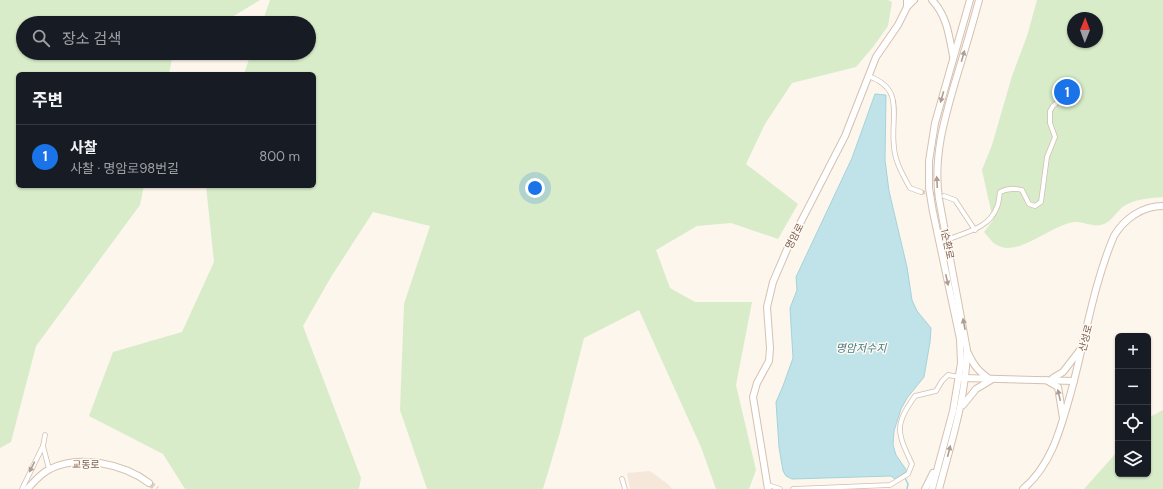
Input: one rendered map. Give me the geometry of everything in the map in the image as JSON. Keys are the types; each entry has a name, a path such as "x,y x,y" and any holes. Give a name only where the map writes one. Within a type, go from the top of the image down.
{"street":[{"name":"명암로","path":"768,487 753,397 757,383 769,362 767,307 774,282 788,247 845,136 876,57 898,25 907,3 914,0"},
{"path":"932,0 940,9 948,30 953,60"},
{"name":"1순환로","path":"932,489 963,378 960,340 933,212 929,175 930,148 935,123 970,0"},
{"name":"1순환로","path":"939,489 960,409 967,350 936,184 938,150 946,114 979,0"},
{"path":"868,76 883,83 891,90 893,104 894,148 898,165 910,188 921,192"},
{"path":"947,240 975,230 983,225 992,216 997,207 1000,192 1006,189 1012,188 1022,190 1029,204 1035,206 1041,202 1047,157 1055,137 1050,123 1050,112 1053,106 1061,99"},
{"path":"944,196 955,200 975,230"},
{"name":"산성로","path":"1023,489 1035,477 1047,460 1063,422 1095,296 1114,236 1119,228 1131,216 1148,208 1163,206"},
{"path":"793,489 890,485 908,474 912,464 900,438 902,415 915,396 936,390 948,375 963,378 991,380 1055,378 1063,372 1082,347"},
{"path":"967,350 973,366 991,380"},
{"path":"1041,378 1074,381"},
{"path":"1041,378 1058,387 1063,422"},
{"path":"960,409 969,396 991,380"},
{"path":"22,489 43,446 45,435"},
{"path":"43,446 49,469"},
{"path":"925,489 943,447"},
{"name":"교동로","path":"27,489 49,469 71,464 96,462 118,466 137,474 149,483"},
{"path":"622,479 625,489"},
{"path":"768,487 780,489"}],"shaded area":[{"path":"650,471 672,489 630,489 627,473"}],"green space":[{"path":"0,0 260,0 234,16 16,16 16,60 172,60 169,72 16,72 16,188 144,188 140,205 36,346 11,442 0,448"},
{"path":"270,0 888,0 892,2 888,26 856,67 792,83 765,124 746,164 798,204 778,239 731,223 697,226 656,250 670,288 695,302 752,302 736,385 756,470 749,489 716,489 701,447 639,310 584,338 560,432 543,489 427,489 400,410 404,304 430,226 373,212 331,277 303,326 361,478 359,489 185,489 163,454 89,416 113,352 182,332 214,262 206,188 316,188 316,72 245,72 249,60 316,60 316,16 264,16"},
{"path":"1037,0 1163,0 1163,197 1143,199 1128,204 1121,208 1110,221 1104,224 1092,225 1074,222 1065,224 1034,240 1014,247 1005,248 995,244 984,232 993,220 982,170 992,145 1012,76 1027,36"},
{"path":"1163,410 1163,489 1084,489 1115,454 1115,477 1151,477 1151,416"}],"water":[{"name":"명암저수지","path":"875,94 886,95 885,160 889,191 907,267 912,300 917,311 931,328 924,377 907,398 901,409 894,431 893,445 896,455 907,471 895,479 891,476 792,479 786,476 783,471 779,447 776,402 793,358 790,308 797,290 796,277 852,158"}],"waterway":[{"path":"904,476 908,484 907,489"}],"tunnel":[{"path":"921,192 940,195"},
{"path":"149,483 157,489"}],"place":[{"name":"사찰","path":"1067,92"}]}
